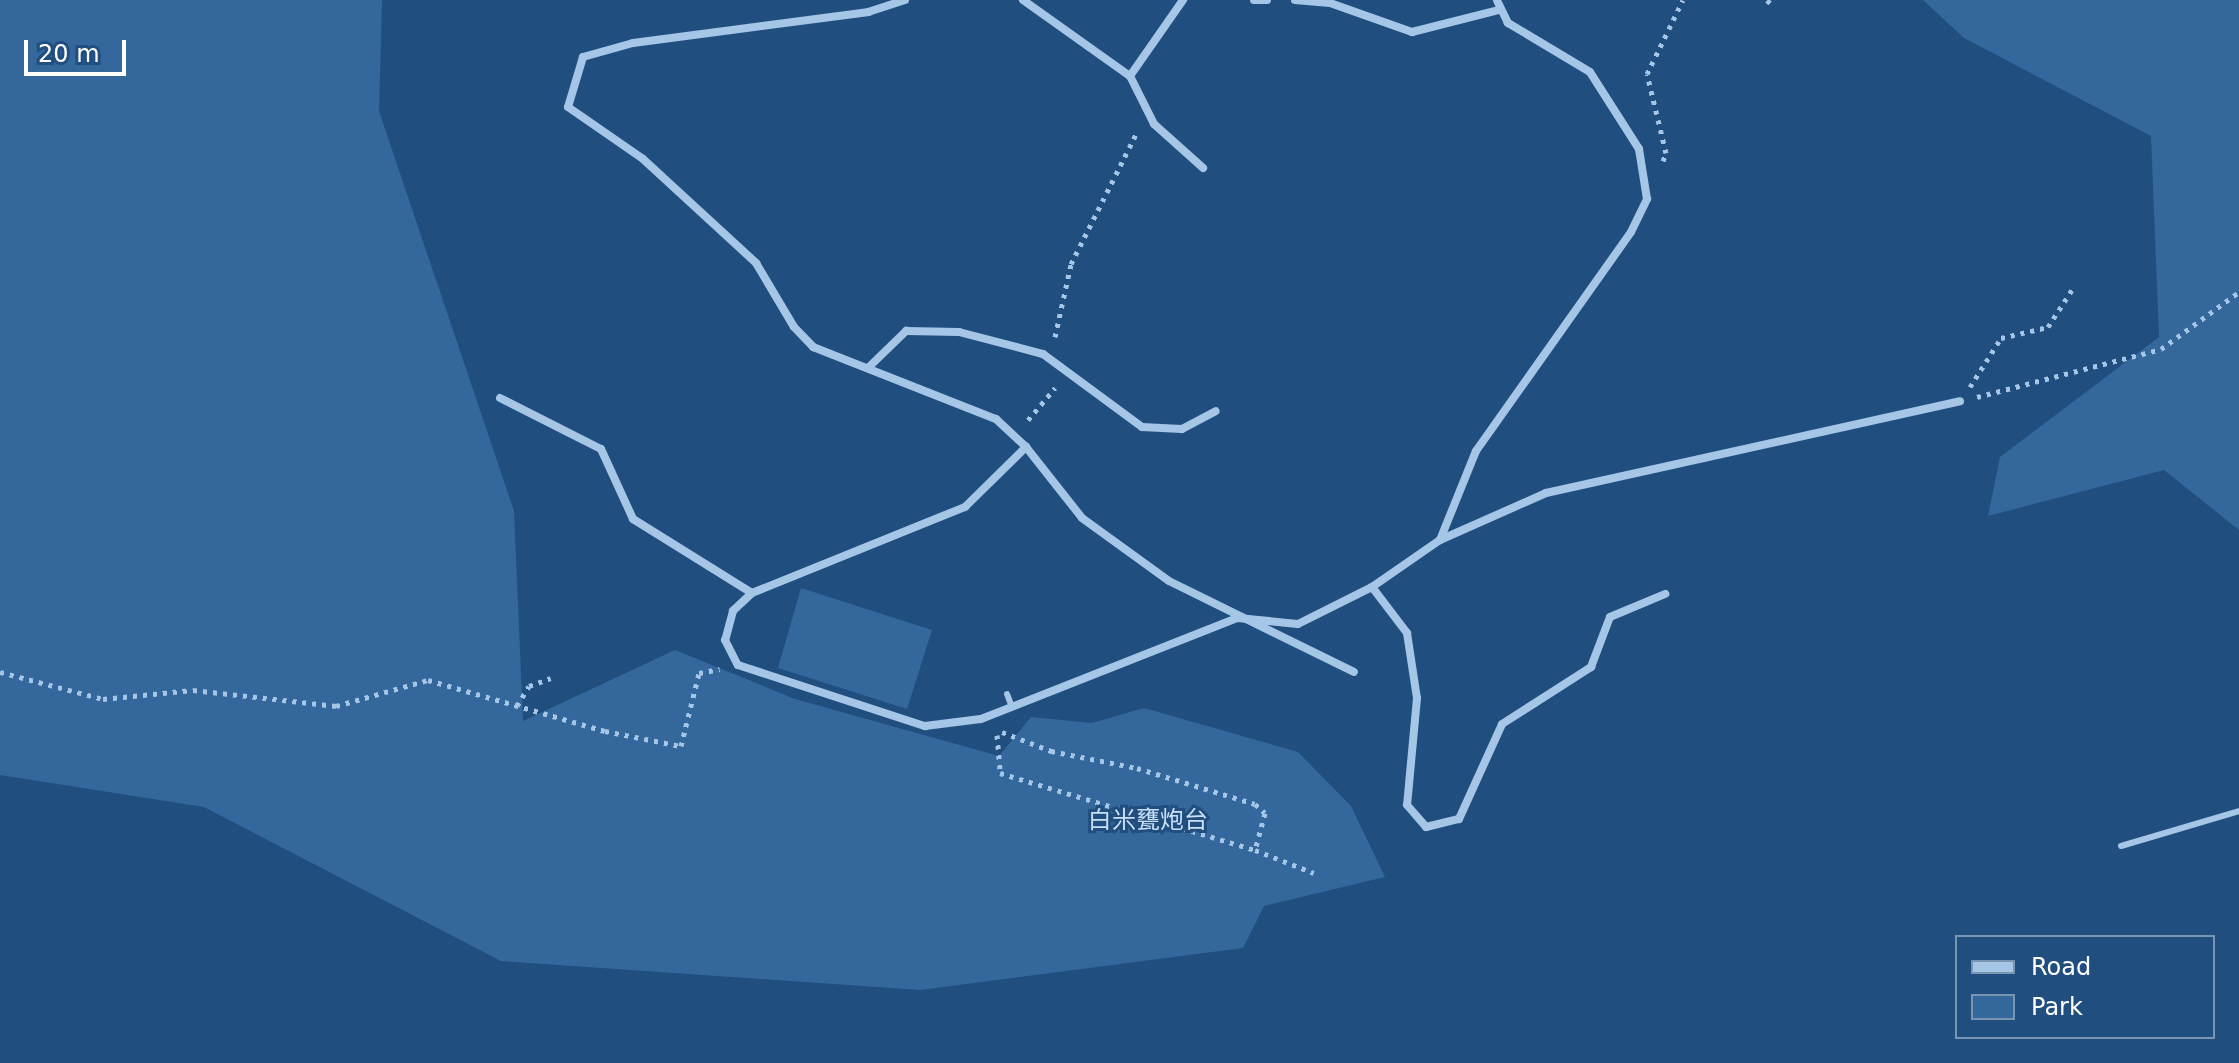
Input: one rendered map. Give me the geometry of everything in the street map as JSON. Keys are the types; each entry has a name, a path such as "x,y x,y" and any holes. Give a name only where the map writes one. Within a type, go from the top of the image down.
{"street":[{"path":"905,0 869,12 633,43 583,57 568,107 643,159 756,263 794,327 813,347 996,419 1026,447 1082,518 1169,581 1238,618 1354,672"},
{"path":"1023,0 1130,76 1154,124 1203,168"},
{"path":"1130,76 1183,0"},
{"path":"1254,0 1264,0"},
{"path":"1295,0 1330,3 1412,32 1499,10"},
{"path":"1440,540 1476,451 1614,258 1647,199 1639,149 1590,72 1508,23 1499,10 1497,0"},
{"path":"869,367 906,331 959,332 1043,354 1142,427 1182,429 1216,411"},
{"path":"500,398 601,449 633,519 752,593"},
{"path":"1026,447 965,507 752,593 733,611 725,640 738,665 925,726 987,717 1238,618 1298,624 1372,587 1440,540 1546,493 1960,401"},
{"path":"1372,587 1407,633 1417,698 1407,805 1426,827 1459,819 1502,724 1591,667 1610,617 1665,594"}],"lane":[{"path":"1007,694 1012,707"},
{"path":"2121,846 2239,811"}],"path":[{"path":"1647,199 1666,153 1647,74 1683,0"},
{"path":"1049,361 1071,264 1147,110"},
{"path":"1960,401 2001,338 2048,327 2073,288"},
{"path":"1960,401 2161,349 2239,292"},
{"path":"1014,436 1068,373"},
{"path":"0,672 103,699 193,690 336,706 428,680 517,706 681,746 699,673 738,665"},
{"path":"517,706 529,686 551,678"},
{"path":"987,717 997,730 1051,751 1137,768 1255,804 1265,813 1255,850"},
{"path":"997,730 1000,773 1255,850 1314,873"}],"green space":[{"name":"白米甕炮台","path":"0,0 382,0 379,111 514,511 523,721 675,650 795,699 999,756 1031,717 1092,723 1144,708 1298,752 1351,806 1385,877 1264,906 1243,948 920,990 501,961 204,807 0,775"},
{"path":"1923,0 2239,0 2239,530 2164,470 1988,516 2000,457 2159,337 2151,136 1964,38"},
{"path":"801,588 932,630 907,709 778,668"}]}
